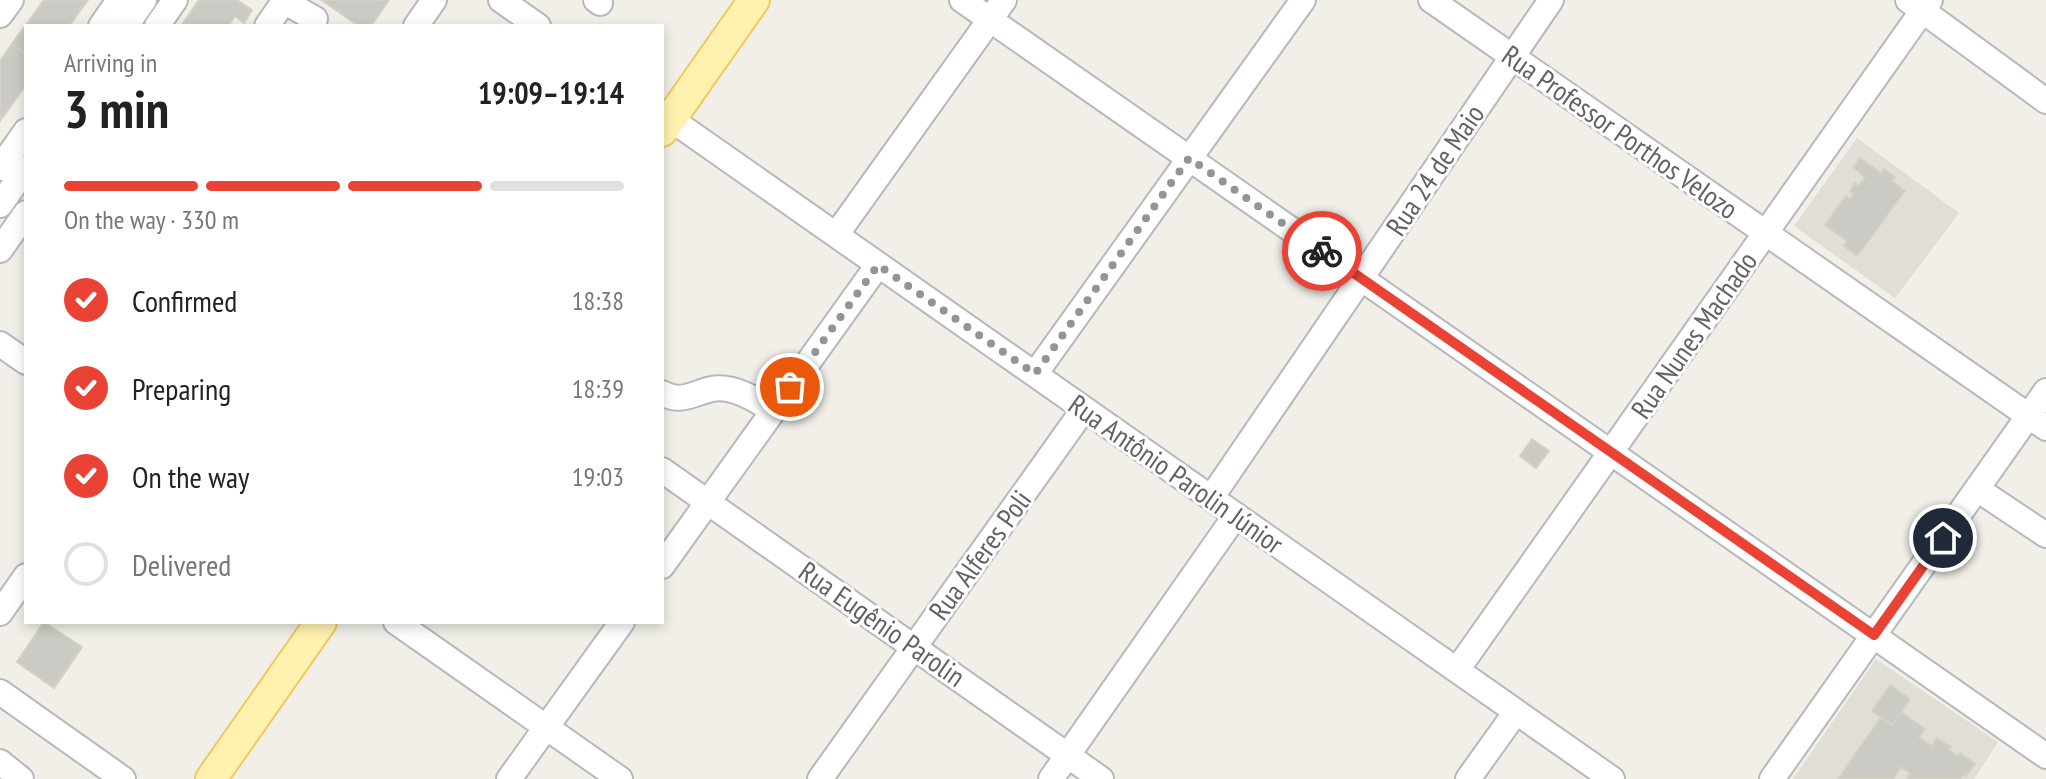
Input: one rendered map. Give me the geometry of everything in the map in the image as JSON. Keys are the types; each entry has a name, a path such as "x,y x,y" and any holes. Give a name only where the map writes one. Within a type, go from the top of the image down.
{"main road":[{"path":"665,121 754,0"},
{"path":"211,779 320,624"}],"street":[{"path":"0,15 11,0"},
{"path":"102,24 119,0"},
{"path":"127,24 144,0"},
{"path":"158,24 175,0"},
{"path":"417,24 434,0"},
{"path":"962,0 997,10 1189,158 2046,756"},
{"path":"1035,374 1303,0"},
{"name":"Rua Professor Porthos Velozo","path":"1431,0 2038,422"},
{"name":"Rua 24 de Maio","path":"1211,498 1551,0"},
{"path":"268,24 284,1 315,19"},
{"path":"1920,4 2046,101"},
{"name":"Rua Nunes Machado","path":"1457,670 1766,233 1920,4"},
{"path":"836,235 997,10"},
{"name":"Rua Antônio Parolin Júnior","path":"665,121 836,235 1612,779"},
{"path":"0,168 17,146"},
{"path":"0,205 17,146"},
{"path":"0,250 24,216"},
{"path":"664,563 878,265"},
{"path":"0,344 24,361"},
{"path":"664,394 680,399 715,388 744,394 773,411"},
{"path":"1772,779 1977,489 2038,422 2046,391"},
{"name":"Rua Alferes Poli","path":"820,779 1084,409"},
{"name":"Rua Eugênio Parolin","path":"664,471 1101,779"},
{"path":"1977,489 2046,535"},
{"path":"1051,779 1236,515"},
{"path":"0,613 24,579"},
{"path":"399,624 620,779"},
{"path":"509,779 621,624"},
{"path":"0,692 123,779"},
{"path":"1468,779 1516,712"},
{"path":"0,762 21,779"}],"shaded area":[{"path":"1857,138 1959,213 1895,298 1794,226"},
{"path":"1876,659 1998,742 1974,779 1793,779"}],"building":[{"path":"44,0 88,0 70,24 27,24"},
{"path":"199,0 237,0 252,10 244,23 235,16 229,24 182,24"},
{"path":"321,0 389,0 372,24 356,24"},
{"path":"24,28 24,53 12,44"},
{"path":"12,44 24,53 24,88 0,121 0,61"},
{"path":"1860,158 1881,173 1884,169 1895,177 1892,181 1905,191 1857,256 1844,246 1847,241 1825,225 1846,196 1850,199 1854,194 1850,191 1855,183 1858,186 1865,177 1853,168"},
{"path":"1532,439 1549,451 1536,468 1520,456"},
{"path":"43,624 82,647 54,688 17,662"},
{"path":"1890,685 1910,699 1892,725 1872,711"},
{"path":"1901,712 1925,729 1919,737 1932,746 1937,738 1951,747 1949,750 1958,756 1960,753 1975,764 1966,776 1964,774 1960,779 1907,779 1910,773 1901,767 1893,779 1838,779 1881,717 1892,725"}],"way so far":[{"path":"790,387 878,265 1035,374 1189,158 1322,251"}],"route":[{"path":"1322,251 1874,635 1943,538"}]}
